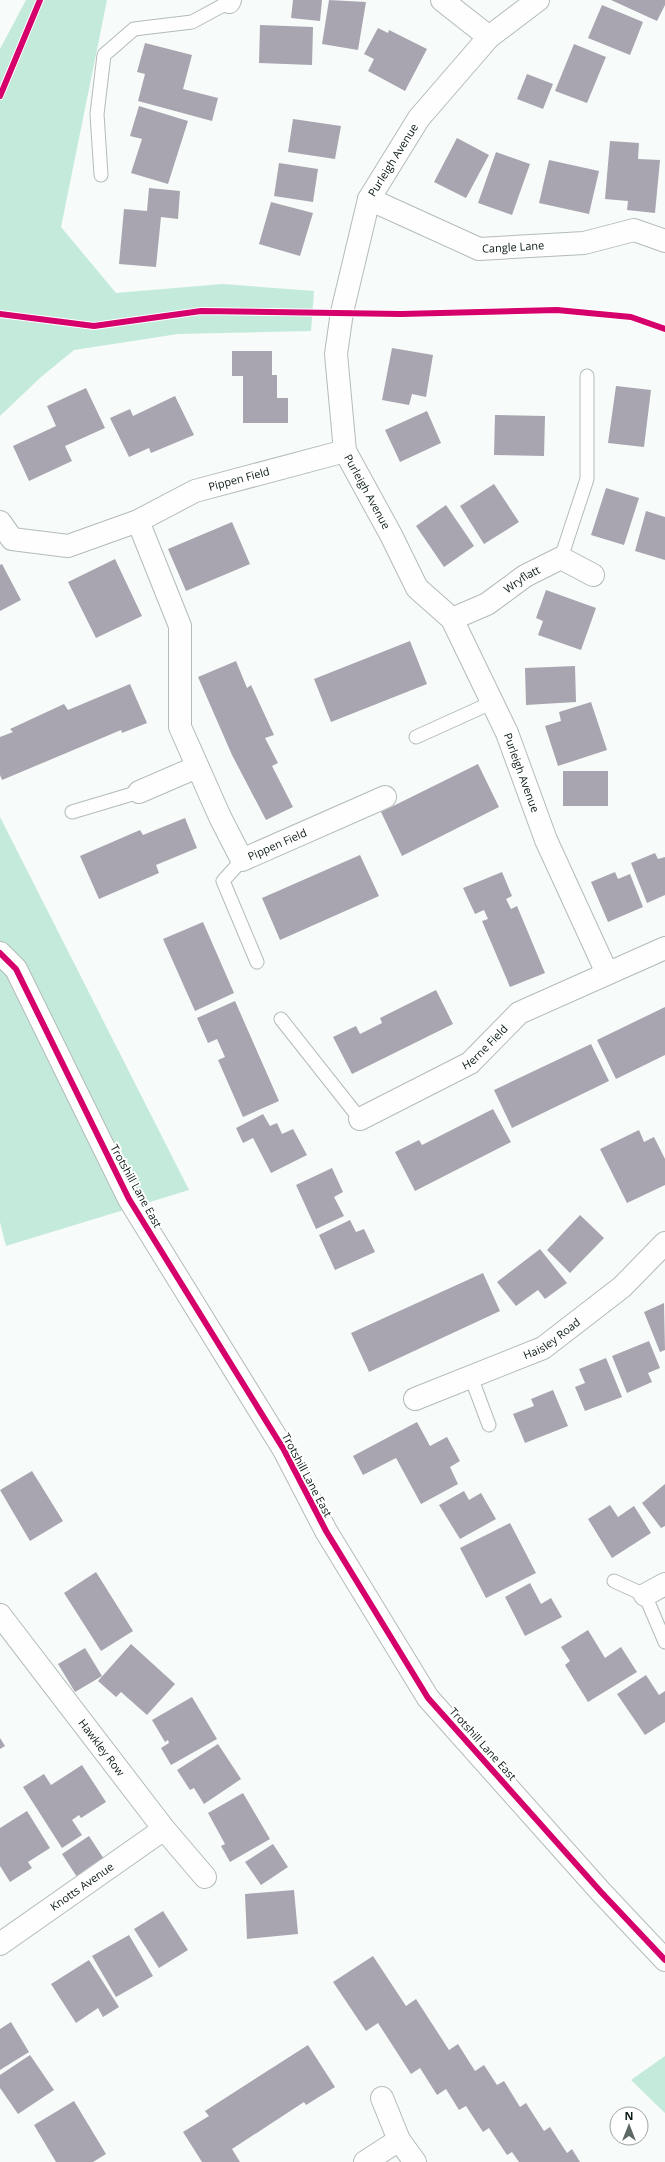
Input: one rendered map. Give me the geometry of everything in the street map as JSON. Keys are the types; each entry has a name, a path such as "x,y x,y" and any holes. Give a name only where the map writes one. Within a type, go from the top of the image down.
{"street":[{"path":"442,0 489,37"},
{"name":"Purleigh Avenue","path":"538,0 489,37 419,118 368,199 342,312 336,354 345,451 391,535 417,588 452,619 491,703 507,733 546,840 608,973"},
{"name":"Cangle Lane","path":"368,199 479,249 584,243 634,230 665,241"},
{"name":"Pippen Field","path":"0,522 12,539 68,546 138,521 195,491 345,451"},
{"name":"Pippen Field","path":"138,521 180,626 180,727 197,767 242,860 385,797"},
{"path":"561,558 593,575"},
{"name":"Wryflatt","path":"452,619 487,604 526,576 561,558"},
{"path":"139,792 197,767"},
{"name":"Herne Field","path":"360,1119 470,1063 519,1013 665,948"},
{"name":"Trotshill Lane East","path":"0,953 16,969 129,1199 284,1450 326,1531 428,1698 601,1892 665,1960"},
{"name":"Haisley Road","path":"415,1399 543,1348 622,1287 665,1243"},
{"path":"645,1595 665,1584"},
{"name":"Hawkley Row","path":"0,1615 164,1829 205,1877"},
{"name":"Knotts Avenue","path":"0,1944 164,1829"},
{"path":"382,2098 399,2140 415,2162"},
{"path":"365,2162 399,2140"}],"lane":[{"path":"101,175 97,114 104,55 134,29 192,22 230,1"},
{"path":"561,558 586,479 587,376"},
{"path":"416,737 491,703"},
{"path":"72,812 139,792"},
{"path":"242,860 223,881 257,962"},
{"path":"281,1019 360,1119"},
{"path":"471,1377 489,1425"},
{"path":"614,1581 645,1595 665,1642"}],"green space":[{"path":"26,0 107,0 61,227 116,293 223,284 314,291 311,331 178,334 74,350 41,377 0,416 0,49"},
{"path":"0,817 189,1190 6,1246 0,1222"},
{"path":"665,2056 665,2113 631,2080"}],"building":[{"path":"293,0 322,0 320,21 291,18"},
{"path":"329,0 366,2 358,50 322,44"},
{"path":"611,0 665,0 665,5 657,21"},
{"path":"602,5 643,22 630,55 588,38"},
{"path":"260,25 313,27 312,65 259,63"},
{"path":"378,28 388,33 389,30 427,49 405,91 368,71 374,59 364,54"},
{"path":"145,43 192,55 183,89 218,98 212,121 138,101 145,74 137,72"},
{"path":"574,44 606,57 587,103 555,91"},
{"path":"527,74 553,84 543,109 517,99"},
{"path":"139,106 188,121 168,184 131,173 142,139 130,136"},
{"path":"293,119 341,126 335,159 288,152"},
{"path":"457,138 489,155 466,198 434,182"},
{"path":"610,141 639,143 638,159 660,160 655,213 627,210 628,201 605,199"},
{"path":"496,152 530,164 512,215 478,203"},
{"path":"549,160 599,171 589,214 539,203"},
{"path":"279,163 318,169 313,202 274,196"},
{"path":"149,188 180,191 178,219 161,217 156,267 119,264 124,209 147,211"},
{"path":"271,202 313,213 300,256 259,244"},
{"path":"392,348 433,355 426,397 412,394 409,405 382,400"},
{"path":"232,351 272,351 272,375 277,375 277,398 288,398 288,423 243,423 243,376 232,376"},
{"path":"616,386 651,390 644,447 608,443"},
{"path":"86,388 105,428 65,446 72,461 29,481 13,446 56,426 47,406"},
{"path":"175,396 194,435 151,453 149,448 129,457 110,418 130,409 133,416"},
{"path":"427,411 441,443 400,462 385,430"},
{"path":"495,415 545,416 544,456 494,455"},
{"path":"494,484 519,522 484,544 460,506"},
{"path":"606,488 639,498 624,545 591,535"},
{"path":"446,505 474,546 444,567 416,526"},
{"path":"646,511 665,517 665,560 635,551"},
{"path":"232,522 250,564 186,591 168,549"},
{"path":"115,559 142,616 96,638 68,582"},
{"path":"2,564 21,600 0,611 0,565"},
{"path":"546,590 596,608 581,650 538,635 543,621 536,618"},
{"path":"410,641 427,684 331,722 314,679"},
{"path":"236,661 247,688 251,685 274,735 265,738 278,763 272,766 293,807 266,820 232,755 198,677"},
{"path":"575,666 576,702 526,705 525,668"},
{"path":"130,684 147,723 122,733 121,730 2,780 0,775 0,737 13,732 10,729 64,704 68,710"},
{"path":"591,702 607,750 558,766 545,726 561,721 559,712"},
{"path":"478,764 499,807 402,856 381,812"},
{"path":"563,771 608,771 608,806 563,806"},
{"path":"185,818 197,848 156,865 159,873 99,899 80,856 140,830 143,835"},
{"path":"655,853 658,859 665,857 665,895 647,903 631,863"},
{"path":"360,855 379,896 280,940 262,898"},
{"path":"502,872 512,896 506,899 511,909 517,906 545,973 510,987 482,921 488,919 484,910 475,914 463,888"},
{"path":"615,872 618,879 630,874 643,907 608,922 591,882"},
{"path":"203,922 234,993 195,1011 163,939"},
{"path":"436,990 453,1024 352,1074 333,1037 356,1026 360,1034 382,1023 380,1018"},
{"path":"235,1001 279,1101 243,1117 218,1060 225,1057 217,1039 208,1043 197,1018"},
{"path":"665,1007 665,1055 616,1079 597,1040"},
{"path":"591,1044 609,1081 512,1128 494,1090"},
{"path":"493,1109 511,1142 415,1191 395,1152 419,1140 422,1145"},
{"path":"263,1114 270,1126 277,1123 282,1134 293,1129 307,1155 271,1173 253,1138 243,1143 236,1128"},
{"path":"639,1130 644,1142 654,1137 665,1159 665,1185 627,1203 600,1149"},
{"path":"332,1168 343,1192 334,1197 344,1216 316,1229 296,1185"},
{"path":"580,1215 604,1238 570,1273 547,1250"},
{"path":"350,1220 356,1232 364,1229 375,1252 335,1270 319,1235"},
{"path":"540,1249 567,1283 545,1299 538,1290 516,1306 497,1282"},
{"path":"483,1273 500,1311 369,1372 351,1333"},
{"path":"664,1303 665,1350 660,1352 644,1312"},
{"path":"649,1341 660,1368 648,1373 652,1382 627,1393 612,1356"},
{"path":"606,1358 622,1397 585,1411 575,1387 585,1383 579,1369"},
{"path":"553,1390 568,1426 525,1443 513,1414 534,1406 531,1399"},
{"path":"417,1422 430,1446 447,1437 460,1461 450,1467 458,1484 421,1504 396,1458 363,1475 353,1456"},
{"path":"32,1471 63,1521 30,1541 0,1490"},
{"path":"665,1484 665,1526 661,1528 642,1503"},
{"path":"464,1491 469,1500 481,1493 496,1519 460,1539 439,1505"},
{"path":"610,1505 618,1517 634,1506 651,1533 612,1558 588,1519"},
{"path":"510,1523 536,1573 486,1598 460,1548"},
{"path":"96,1572 133,1631 101,1651 64,1593"},
{"path":"530,1583 541,1604 551,1598 562,1617 525,1636 505,1597"},
{"path":"588,1630 605,1658 621,1647 637,1672 588,1702 565,1665 570,1661 561,1647"},
{"path":"131,1644 175,1684 147,1715 121,1692 116,1697 98,1681"},
{"path":"85,1648 102,1676 75,1692 58,1664"},
{"path":"646,1675 659,1695 665,1691 665,1722 645,1735 617,1694"},
{"path":"192,1697 217,1739 171,1765 161,1748 169,1743 168,1740 165,1742 152,1720"},
{"path":"0,1738 5,1746 0,1749"},
{"path":"218,1744 241,1779 204,1804 194,1788 190,1790 177,1770"},
{"path":"82,1765 106,1802 81,1818 79,1815 72,1820 82,1835 62,1848 23,1787 44,1774 51,1785"},
{"path":"243,1793 270,1839 230,1862 221,1846 225,1844 208,1813"},
{"path":"27,1811 50,1848 28,1862 32,1868 10,1882 0,1866 0,1828"},
{"path":"89,1836 104,1859 77,1877 62,1854"},
{"path":"273,1844 288,1867 261,1885 245,1862"},
{"path":"294,1890 298,1934 247,1939 245,1894"},
{"path":"163,1911 188,1950 159,1968 134,1929"},
{"path":"129,1935 153,1976 116,1997 92,1956"},
{"path":"373,1956 406,2006 416,1999 449,2050 458,2044 475,2071 484,2065 497,2085 504,2081 520,2107 526,2103 544,2131 550,2127 567,2153 572,2149 580,2162 519,2162 512,2152 507,2155 489,2128 483,2132 466,2106 459,2110 446,2089 437,2095 420,2068 411,2074 378,2023 366,2031 333,1982"},
{"path":"89,1960 119,2007 103,2017 98,2008 76,2023 51,1984"},
{"path":"11,2022 29,2052 0,2070 0,2029"},
{"path":"308,2045 335,2087 306,2105 304,2102 232,2149 240,2162 202,2162 183,2132 209,2116 205,2111"},
{"path":"30,2055 54,2090 18,2114 0,2088 0,2075"},
{"path":"74,2101 106,2154 93,2162 56,2162 34,2125"}],"cycle path":[{"path":"0,96 40,0"},
{"path":"0,314 94,326 201,311 401,314 557,310 631,317 665,329"},
{"path":"0,953 16,969 129,1199 284,1450 326,1531 428,1698 601,1892 665,1960"}]}
